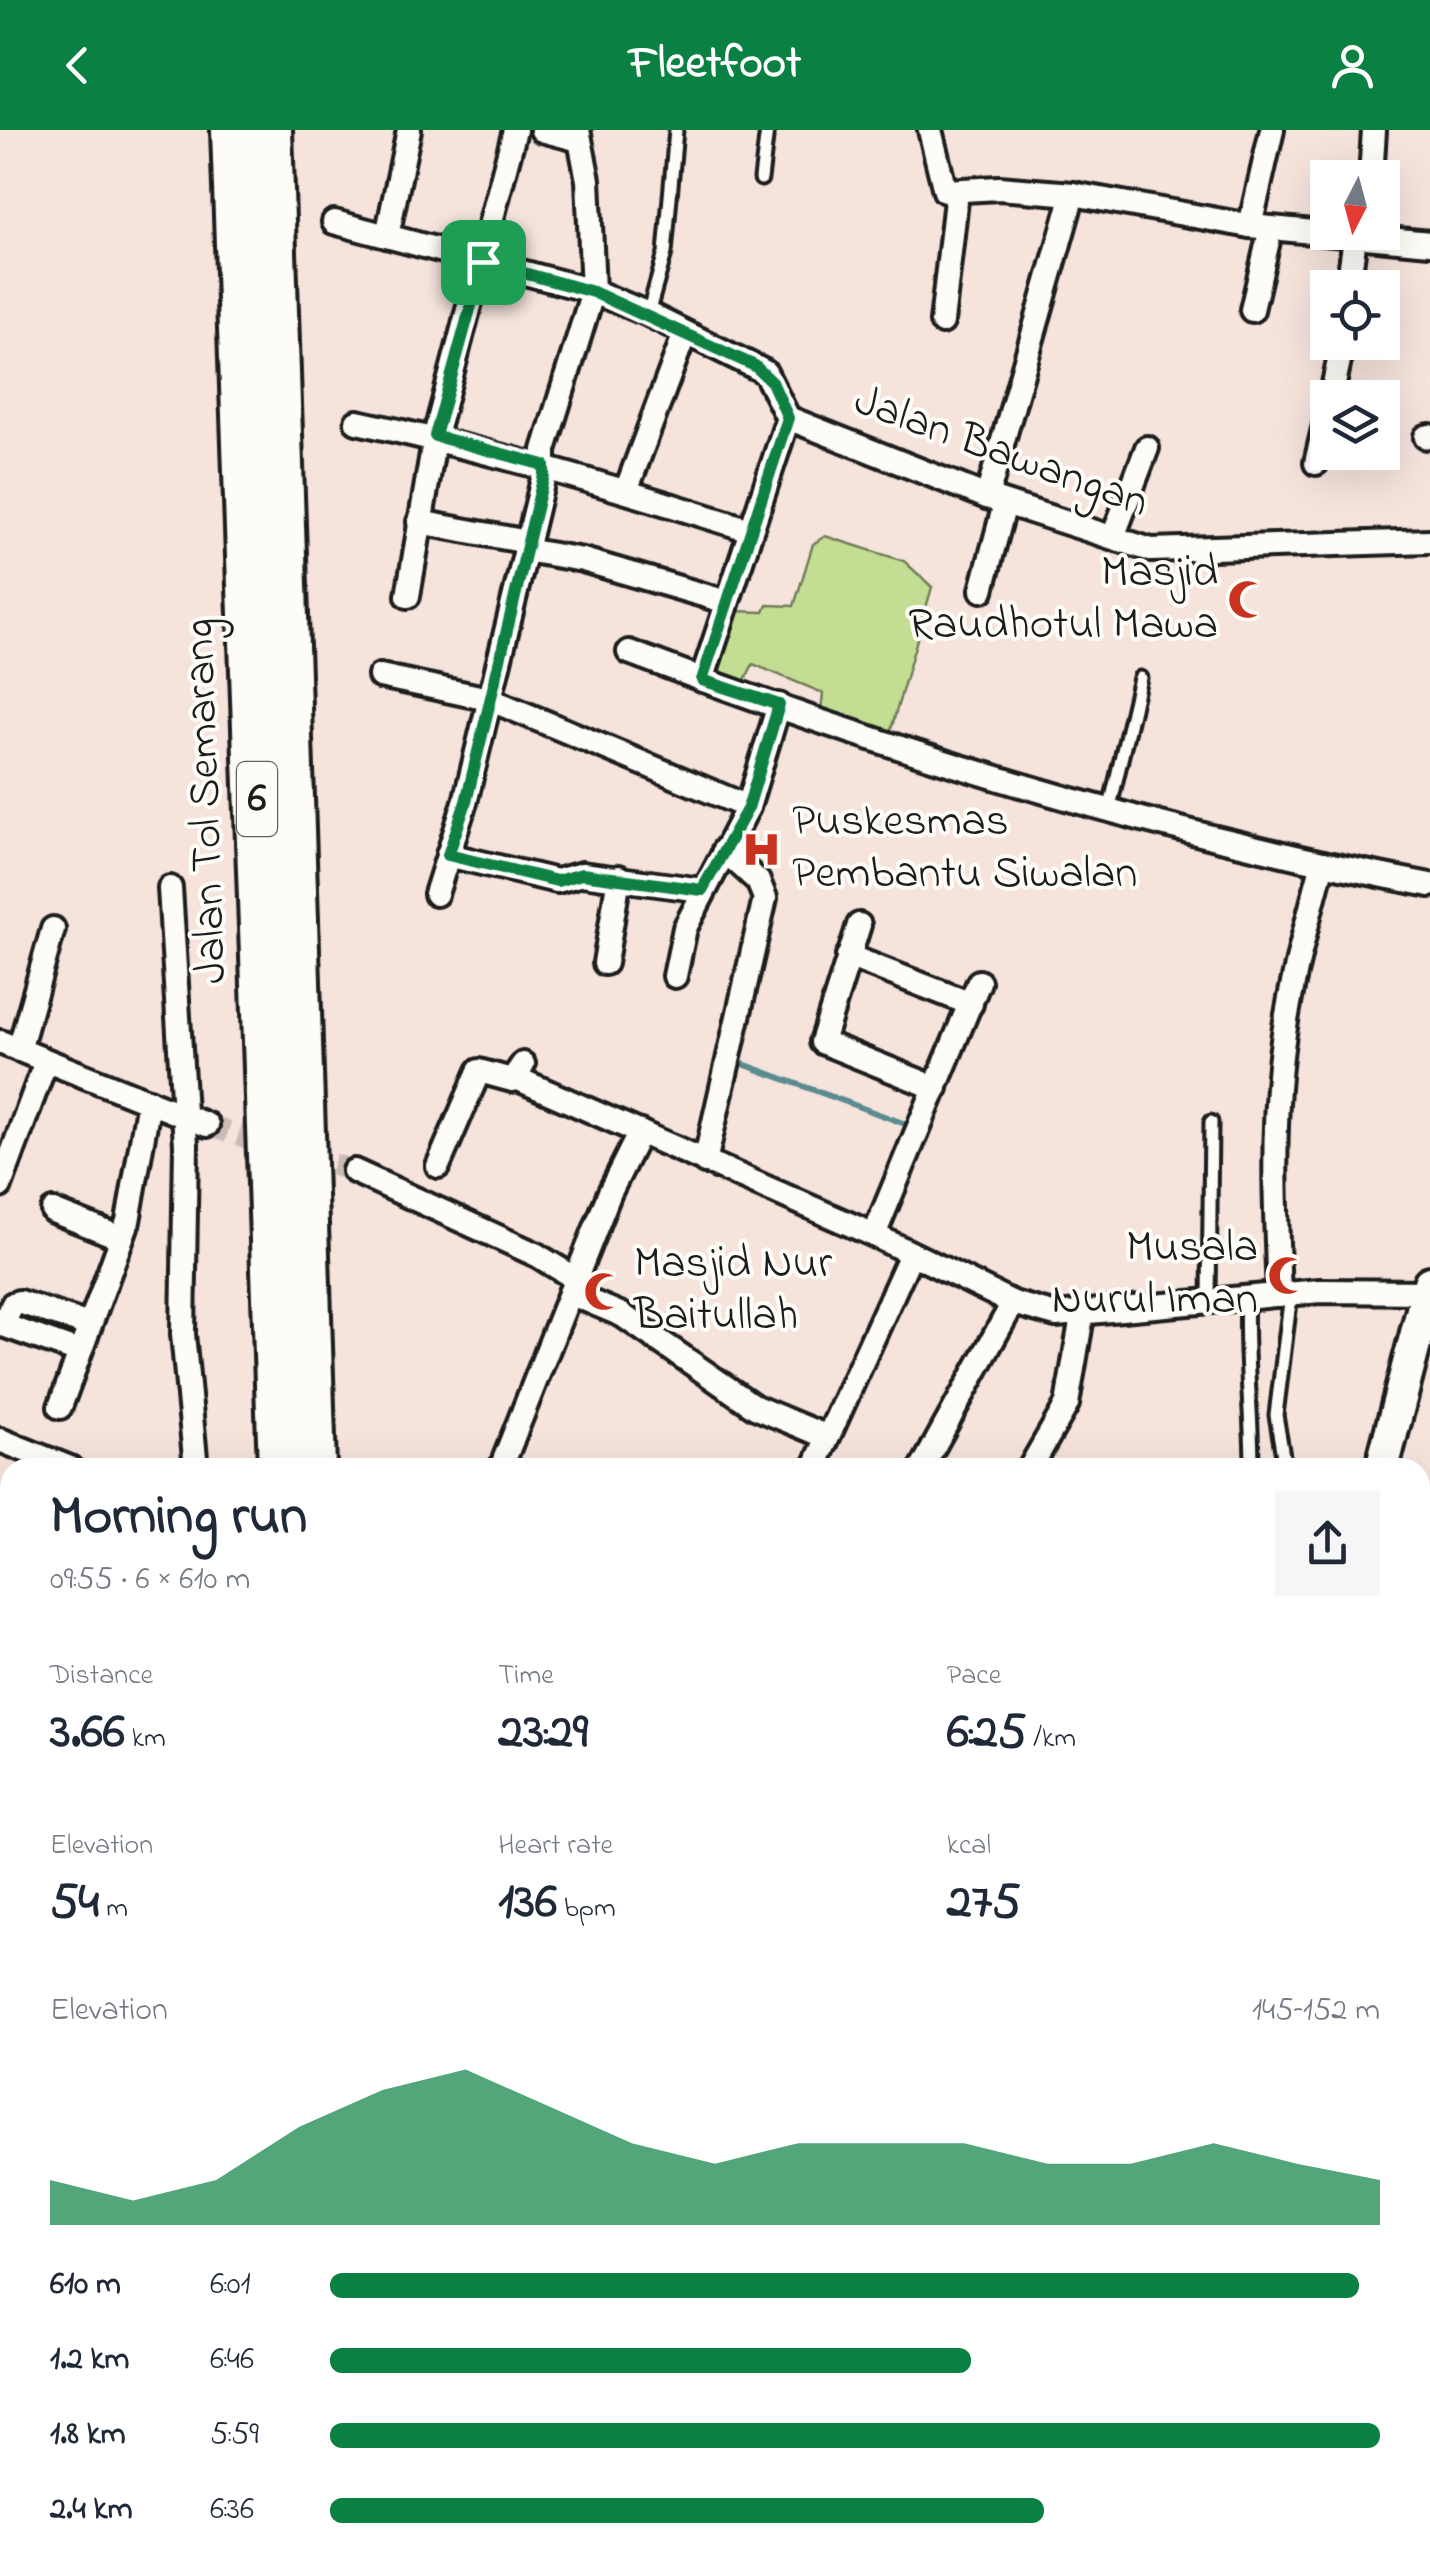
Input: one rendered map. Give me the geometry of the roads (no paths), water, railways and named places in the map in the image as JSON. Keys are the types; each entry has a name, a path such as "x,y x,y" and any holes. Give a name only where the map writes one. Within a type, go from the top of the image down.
{"highway":[{"name":"Jalan Tol Semarang","path":"233,130 280,1458"},
{"name":"Jalan Tol Semarang","path":"270,130 314,1458"}],"main road":[{"path":"1385,1458 1429,1287"}],"street":[{"path":"387,236 409,130"},
{"path":"408,596 435,436 515,130"},
{"path":"436,894 490,699 544,465 544,450 593,292 588,180 578,135 542,130"},
{"path":"930,130 942,189 999,188 1073,194 1260,227 1310,231"},
{"path":"1252,310 1272,130"},
{"path":"1372,160 1374,130"},
{"path":"942,322 957,191"},
{"path":"982,590 996,500 1073,194"},
{"name":"Jalan Bawangan","path":"334,222 593,292 648,314 765,372 788,418 996,500 1113,537 1167,551 1430,541"},
{"path":"1400,239 1430,242"},
{"path":"626,491 685,334"},
{"name":"Jalan Bawangan","path":"702,680 788,418"},
{"path":"357,422 435,436 544,465 750,530"},
{"path":"1113,537 1147,448"},
{"path":"419,522 583,560 727,602"},
{"path":"629,652 1051,796 1323,863 1430,885"},
{"path":"380,676 490,699 748,808"},
{"path":"675,976 685,928 748,808 779,705"},
{"path":"705,1162 764,898 758,881 724,850"},
{"path":"448,855 557,881 582,874 702,890"},
{"path":"1285,1294 1275,1162 1280,1065 1304,932 1323,863"},
{"path":"604,964 619,878"},
{"path":"170,888 185,1115 183,1334 195,1458"},
{"path":"859,924 822,1042 936,1088"},
{"path":"54,929 10,1046 207,1125"},
{"path":"848,956 975,993 874,1235"},
{"path":"0,1186 46,1061"},
{"path":"438,1166 479,1071 500,1080 520,1071 640,1132 874,1235 1013,1303 1056,1315 1082,1316 1285,1294 1429,1287"},
{"path":"60,1407 132,1206 149,1101"},
{"path":"505,1458 610,1192 640,1132"},
{"path":"354,1171 538,1255 573,1286 756,1407 825,1436"},
{"path":"53,1211 122,1238"},
{"path":"817,1458 910,1254"},
{"path":"79,1352 1,1324 13,1304 19,1302 89,1324"},
{"path":"928,1458 1013,1303"},
{"path":"1036,1458 1067,1404 1082,1316"},
{"path":"0,1440 42,1458"}],"lane":[{"path":"648,314 665,253 676,130"},
{"path":"761,179 766,130"},
{"path":"1110,811 1140,678"},
{"path":"1209,1301 1212,1122"},
{"path":"1284,1458 1276,1416 1285,1294"},
{"path":"1247,1298 1246,1372 1252,1408 1252,1458"}],"waterway":[{"path":"735,1061 911,1126"}],"tunnel":[{"path":"207,1125 354,1171"}],"place":[{"name":"Masjid Raudhotul Mawa","path":"1248,600"},
{"name":"Puskesmas Pembantu Siwalan","path":"762,849"},
{"name":"Musala Nurul Iman","path":"1288,1275"},
{"name":"Masjid Nur Baitullah","path":"604,1291"}]}
